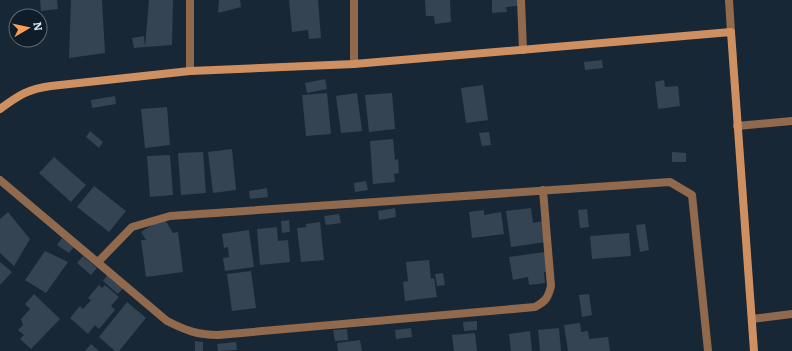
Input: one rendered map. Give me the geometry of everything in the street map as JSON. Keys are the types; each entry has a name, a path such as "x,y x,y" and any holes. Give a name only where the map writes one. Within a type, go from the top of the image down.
{"street":[{"path":"190,0 190,71"},
{"path":"354,0 354,64"},
{"path":"522,0 524,50"},
{"path":"729,0 754,351"},
{"path":"0,109 20,94 35,88 190,71 354,64 731,32"},
{"path":"737,126 792,121"},
{"path":"0,180 167,321 187,331 204,335 218,336 535,307 544,302 549,295 552,286 543,190"},
{"path":"98,262 132,227 170,216 670,182 692,195 708,351"},
{"path":"752,319 792,314"}],"building":[{"path":"40,0 57,0 58,9 48,10 48,8 41,8"},
{"path":"71,0 102,0 105,53 69,58"},
{"path":"149,0 173,0 172,45 145,47"},
{"path":"219,0 240,0 241,7 218,13"},
{"path":"289,0 318,0 321,38 309,39 308,30 292,32"},
{"path":"425,0 450,0 451,22 435,24 434,16 426,16"},
{"path":"492,0 517,0 517,6 506,7 507,12 492,13"},
{"path":"144,36 145,47 134,48 132,38"},
{"path":"602,60 603,68 585,70 584,62"},
{"path":"325,79 327,89 307,93 305,83"},
{"path":"664,80 665,87 678,86 680,106 658,109 655,82"},
{"path":"483,85 488,120 466,123 461,88"},
{"path":"327,93 331,134 306,136 302,95"},
{"path":"357,93 362,131 341,133 336,96"},
{"path":"392,93 395,129 369,132 365,95"},
{"path":"115,96 116,104 92,108 91,100"},
{"path":"167,107 170,145 145,148 141,109"},
{"path":"90,131 103,142 99,148 86,137"},
{"path":"489,132 491,145 482,146 479,133"},
{"path":"393,139 395,160 398,159 399,173 394,174 395,182 373,184 370,141"},
{"path":"232,149 236,190 213,193 208,152"},
{"path":"203,152 206,193 181,195 178,153"},
{"path":"672,152 686,153 686,162 672,162"},
{"path":"170,155 173,195 150,197 147,156"},
{"path":"54,157 86,185 71,202 39,173"},
{"path":"366,181 368,190 355,192 354,183"},
{"path":"94,186 126,211 109,232 77,207"},
{"path":"267,188 268,197 250,199 249,191"},
{"path":"395,208 396,217 379,220 378,211"},
{"path":"531,208 533,223 543,221 546,242 511,247 506,211"},
{"path":"587,209 589,227 580,228 578,210"},
{"path":"484,210 484,215 501,212 504,234 472,238 469,212"},
{"path":"8,212 30,239 14,266 0,253 0,219"},
{"path":"339,214 341,223 326,225 324,216"},
{"path":"164,218 173,233 178,232 183,272 146,277 141,240 146,240 141,232"},
{"path":"289,220 290,232 282,233 281,221"},
{"path":"320,222 324,260 301,262 297,228 306,227 306,224"},
{"path":"645,224 649,250 640,252 636,225"},
{"path":"277,227 278,241 288,240 290,262 260,265 257,229"},
{"path":"249,230 254,267 225,271 223,258 229,257 228,247 224,248 222,234"},
{"path":"629,233 631,256 592,259 590,236"},
{"path":"62,238 74,247 69,253 57,245"},
{"path":"45,251 68,262 46,293 25,280"},
{"path":"545,252 548,271 544,272 545,283 529,285 528,277 513,280 509,257"},
{"path":"83,256 97,268 91,275 77,263"},
{"path":"429,260 431,279 434,278 437,297 405,301 403,282 408,281 406,262"},
{"path":"0,262 12,272 0,285"},
{"path":"251,271 256,308 232,311 227,274"},
{"path":"443,273 445,285 437,286 435,274"},
{"path":"108,274 123,288 118,294 103,281"},
{"path":"99,285 102,288 105,285 119,297 111,306 115,310 99,329 95,325 88,334 70,318 80,306 83,309 91,300 88,298"},
{"path":"34,294 60,319 31,349 20,339 24,335 18,330 23,325 21,319 30,309 25,304"},
{"path":"589,294 592,315 582,317 579,295"},
{"path":"127,302 146,318 119,351 115,351 99,337"},
{"path":"477,321 477,330 464,331 463,322"},
{"path":"580,323 581,332 588,331 589,339 608,337 610,351 568,351 564,325"},
{"path":"411,328 412,337 396,339 395,330"},
{"path":"559,328 561,351 540,351 538,330"},
{"path":"347,329 348,340 335,341 333,330"},
{"path":"530,331 532,351 511,351 509,334"},
{"path":"475,333 477,351 454,351 452,335"},
{"path":"360,340 362,351 338,351 337,343"},
{"path":"195,341 203,342 203,351 195,351"},
{"path":"236,342 237,350 218,351 217,344"},
{"path":"91,344 99,351 85,351"}]}
